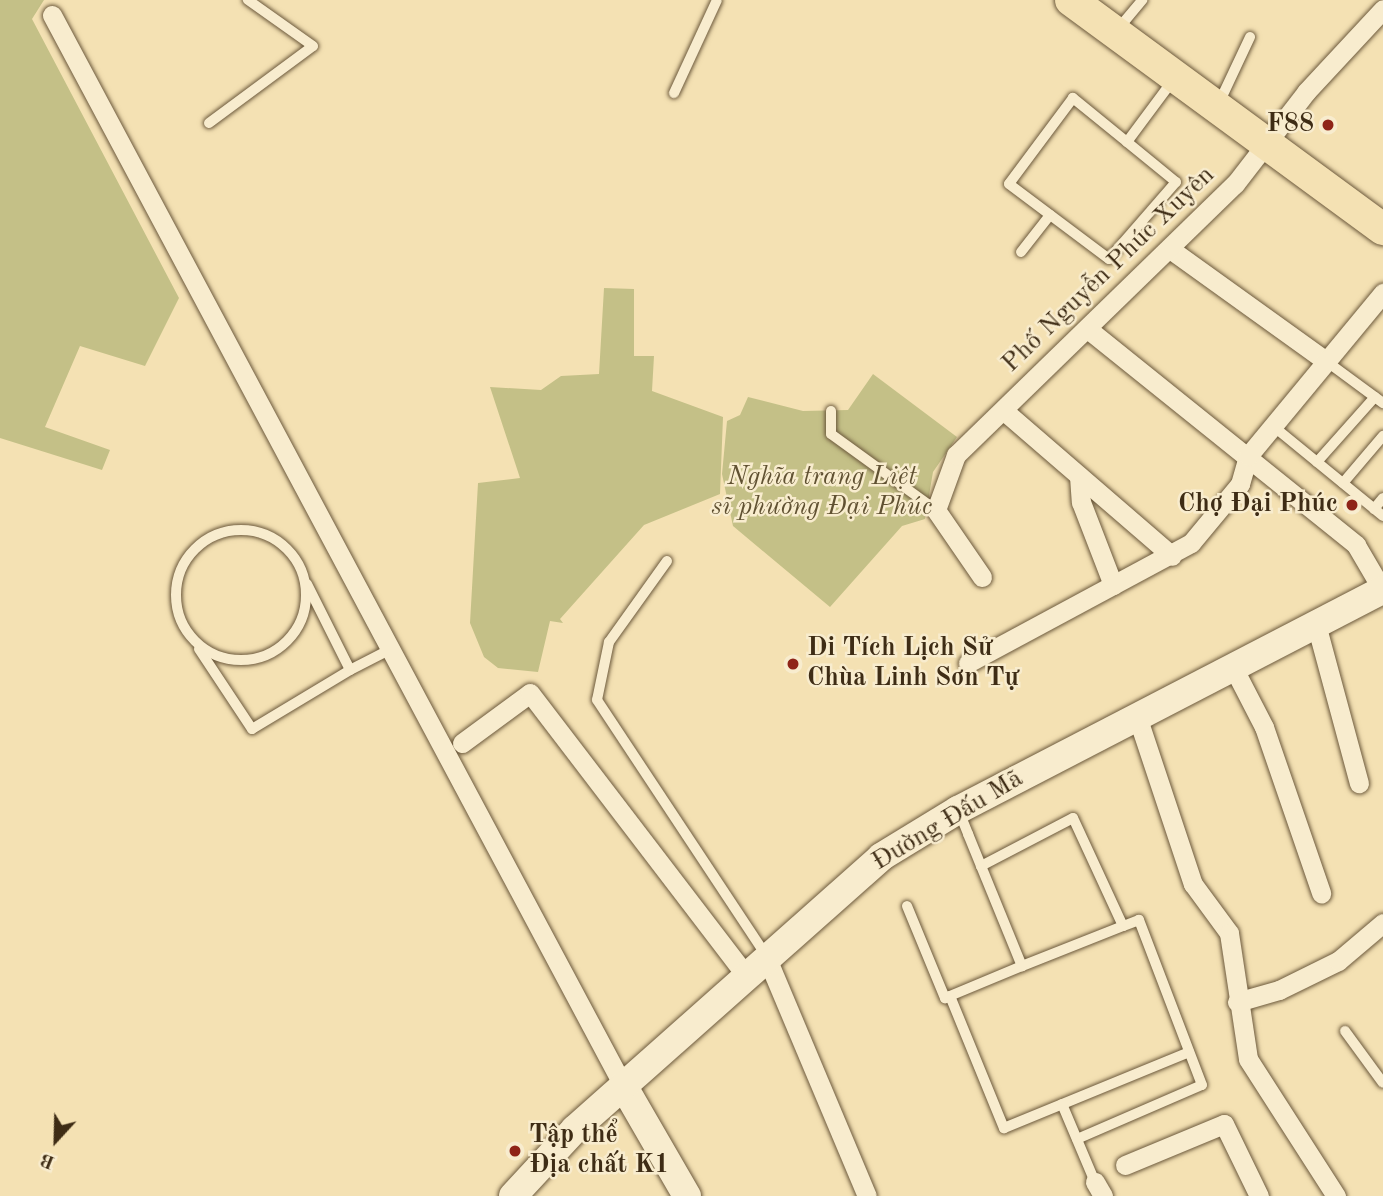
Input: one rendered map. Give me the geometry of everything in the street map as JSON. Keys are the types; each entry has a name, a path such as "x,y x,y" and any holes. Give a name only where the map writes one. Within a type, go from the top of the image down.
{"main road":[{"path":"1071,0 1217,107 1270,142 1383,229"}],"street":[{"path":"52,15 624,1087 687,1196"},
{"name":"Phố Nguyễn Phúc Xuyên","path":"936,510 956,455 1089,330 1170,249 1380,18"},
{"path":"1170,249 1326,362"},
{"path":"968,663 1172,556 1240,484 1248,456 1383,293"},
{"path":"1089,330 1356,545 1383,591"},
{"path":"1003,410 1172,556"},
{"path":"1079,476 1081,502 1113,585"},
{"path":"936,510 982,577"},
{"name":"Đường Đấu Mã","path":"513,1196 624,1087 766,956 881,857 958,810 1383,591"},
{"path":"1316,624 1359,783"},
{"path":"1233,667 1264,727 1321,893"},
{"path":"462,743 530,693 746,975"},
{"path":"1137,716 1193,884 1229,933 1237,1002 1248,1059 1264,1090 1336,1196"},
{"path":"1237,1002 1279,990 1338,961 1383,923"},
{"path":"766,956 867,1196"},
{"path":"1125,1165 1224,1124 1259,1196"}],"lane":[{"path":"209,123 313,46 248,0"},
{"path":"674,93 717,0"},
{"path":"1114,33 1142,0"},
{"path":"1217,107 1250,37"},
{"path":"1127,142 1175,77"},
{"path":"1073,98 1127,142 1176,182 1109,259 1009,184 1073,98"},
{"path":"1021,252 1050,215"},
{"path":"1317,462 1379,400 1326,362"},
{"path":"831,411 831,434 936,510"},
{"path":"1273,426 1383,516"},
{"path":"1343,483 1383,436"},
{"path":"1374,509 1383,498"},
{"path":"350,670 286,548 263,534 229,531 204,541 185,559 175,593 180,619 252,729 350,670 391,649"},
{"path":"667,561 609,642 597,700 766,956"},
{"path":"194,641 235,660 269,654 300,623 304,578"},
{"path":"958,810 1022,966"},
{"path":"981,866 1073,818 1123,926"},
{"path":"907,906 944,998 1139,920 1202,1085 1077,1139"},
{"path":"950,996 1004,1128 1189,1052"},
{"path":"1345,1031 1383,1083"},
{"path":"1062,1104 1099,1189"}],"green space":[{"path":"0,0 44,0 32,19 179,298 145,366 80,346 45,427 110,450 102,470 0,438"},
{"path":"604,288 634,289 634,356 654,356 652,391 723,417 720,494 644,525 560,619 563,623 550,621 538,672 498,668 484,657 470,623 478,483 520,478 490,387 541,390 561,376 599,374"},
{"name":"Nghĩa trang Liệt sĩ phường Đại Phúc","path":"873,374 957,437 933,472 925,519 902,526 830,607 733,526 722,474 727,421 740,415 748,397 803,411 848,410"}],"place":[{"name":"F88","path":"1328,125"},
{"name":"Chợ Đại Phúc","path":"1352,505"},
{"name":"Di Tích Lịch Sử Chùa Linh Sơn Tự","path":"793,664"},
{"name":"Tập thể Địa chất K1","path":"515,1151"}]}
